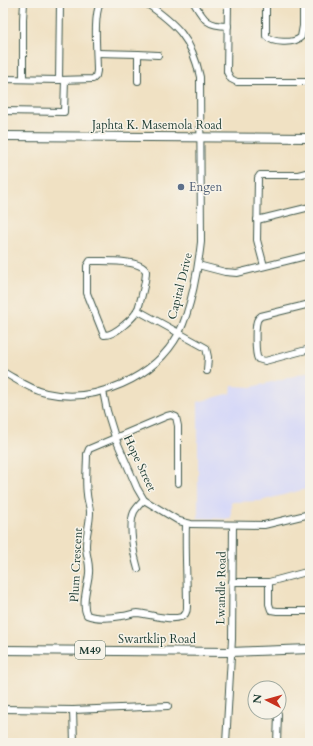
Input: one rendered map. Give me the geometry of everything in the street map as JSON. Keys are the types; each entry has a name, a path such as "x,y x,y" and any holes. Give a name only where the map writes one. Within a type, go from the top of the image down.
{"main road":[{"name":"Japhta K. Masemola Road","path":"3,136 310,138"},
{"name":"Swartklip Road","path":"3,650 231,652 310,649"}],"street":[{"path":"23,79 24,3"},
{"path":"3,112 64,112 60,3"},
{"path":"3,79 93,79 96,76 97,71 97,20 100,3"},
{"name":"Capital Drive","path":"3,372 37,391 45,393 86,395 103,390 127,381 157,362 170,348 179,333 185,318 198,265 201,242 200,77 195,56 178,28 165,16 146,3"},
{"path":"194,3 208,23 218,26 228,26"},
{"path":"228,3 228,72 230,79 238,82 310,82"},
{"path":"266,3 266,36 276,41 294,41 300,37 303,26 303,3"},
{"path":"97,53 158,55"},
{"path":"138,54 138,81"},
{"path":"264,266 257,244 257,182 259,176 298,175 310,172"},
{"path":"257,220 310,207"},
{"path":"198,265 231,273 244,272 310,255"},
{"path":"89,262 124,262 143,267 146,274 137,310 115,333 104,335 88,298 87,266 89,262"},
{"path":"310,304 261,316 257,324 256,353 258,359 265,361 310,349"},
{"path":"137,310 206,348 208,357 207,372"},
{"name":"Hope Street","path":"103,390 107,411 115,437 137,488 144,500 186,524 264,525 310,514"},
{"path":"115,437 173,415 177,421 178,483"},
{"name":"Plum Crescent","path":"115,437 90,448 87,454 86,490 90,509 90,519 86,536 87,554 90,563 86,586 85,609 87,615 95,617 122,616 136,613 152,616 179,617 185,615 187,612 187,573 185,561 186,524"},
{"path":"138,569 133,550 132,517 135,510 144,500"},
{"name":"Lwandle Road","path":"226,743 231,652 233,525"},
{"path":"232,582 269,582 310,571"},
{"path":"269,582 269,604 271,610 310,611"},
{"path":"3,710 73,710 168,706"},
{"path":"73,710 74,743"},
{"path":"277,743 278,720"}],"shaded area":[{"path":"310,372 310,488 260,501 231,502 231,519 198,518 198,402 231,393 232,386 252,387"}],"place":[{"name":"Engen","path":"181,187"}]}
